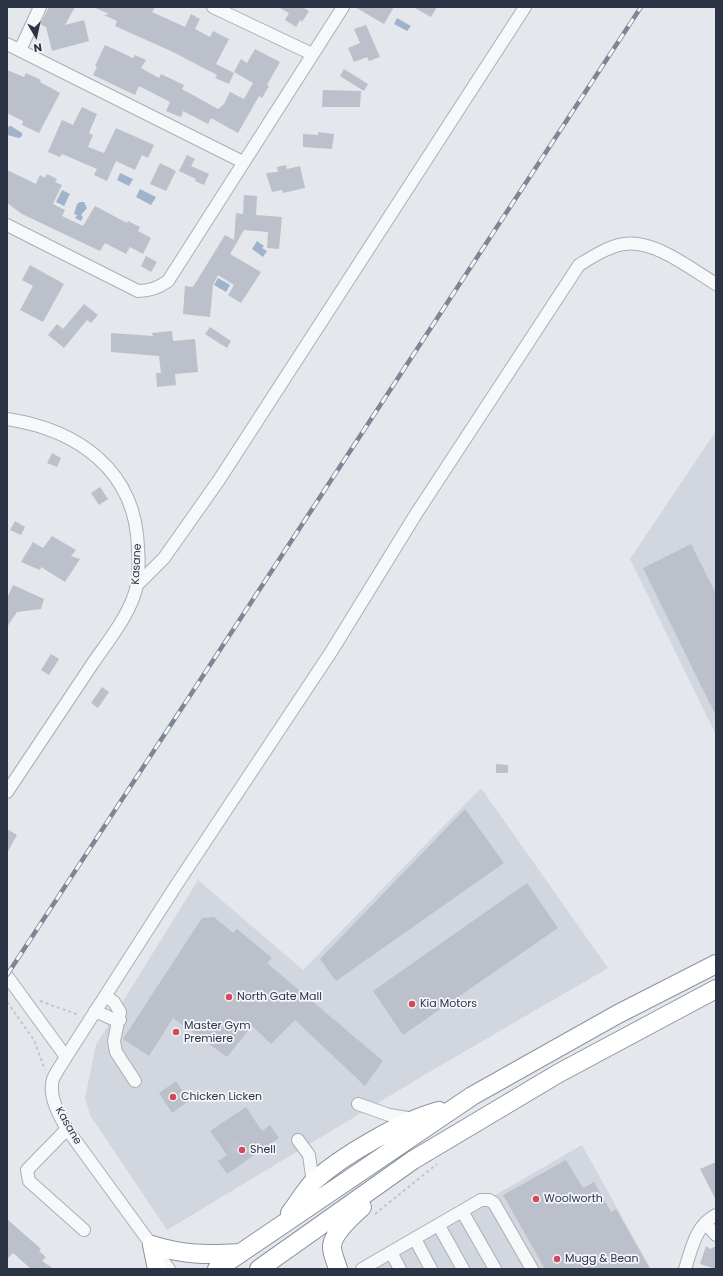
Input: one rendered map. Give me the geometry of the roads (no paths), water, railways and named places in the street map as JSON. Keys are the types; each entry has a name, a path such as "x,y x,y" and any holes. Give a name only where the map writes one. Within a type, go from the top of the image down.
{"highway":[{"path":"217,1269 458,1106 618,1014 716,964"},
{"path":"259,1269 413,1160 559,1073 716,989"},
{"path":"281,1225 313,1183 327,1171 365,1146 414,1119 458,1106"},
{"path":"333,1264 332,1243 347,1222 366,1203 399,1176 413,1160"},
{"path":"157,1269 152,1246 170,1251 200,1255 239,1253"}],"street":[{"path":"20,50 40,7"},
{"path":"213,7 312,54"},
{"path":"7,225 138,291 148,291 158,288 168,281 343,7"},
{"path":"137,585 164,558 218,480 525,7"},
{"path":"7,44 243,162"},
{"path":"7,976 66,1057 330,652 416,514 579,265 592,257 622,244 635,243 651,246 669,255 716,284"},
{"name":"Kasane","path":"7,419 23,422 62,435 93,453 115,474 127,493 135,520 138,535 139,557 137,585 119,624 7,792"},
{"path":"105,996 114,1002 120,1012 120,1020 114,1041 116,1052 135,1081"},
{"path":"93,1015 120,1020"},
{"name":"Kasane","path":"66,1057 53,1079 53,1098 59,1115 67,1129 170,1269"},
{"path":"358,1104 390,1115 414,1119"},
{"path":"67,1129 27,1170 27,1176 29,1181 84,1230"},
{"path":"298,1140 309,1154 313,1183"},
{"path":"364,1269 481,1200 489,1200 494,1203 532,1269"},
{"path":"462,1211 495,1269"},
{"path":"685,1269 697,1231 716,1215"},
{"path":"705,1223 716,1235"},
{"path":"439,1226 463,1269"},
{"path":"415,1239 431,1269"},
{"path":"391,1252 400,1269"}],"water":[{"path":"397,18 411,26 407,31 394,24"},
{"path":"11,126 22,133 22,136 19,138 7,135 7,127"},
{"path":"120,173 133,179 129,186 117,180"},
{"path":"140,189 156,197 151,205 136,197"},
{"path":"62,190 70,194 64,206 56,202"},
{"path":"84,202 87,208 81,215 83,217 81,221 75,218 77,215 74,214 77,204"},
{"path":"257,241 264,246 262,248 267,251 263,257 252,249"},
{"path":"218,278 230,285 226,292 214,285"}],"tunnel":[{"path":"230,1150 245,1139"}],"railway":[{"path":"7,975 641,7"}],"place":[{"name":"North Gate Mall","path":"229,997"},
{"name":"Kia Motors","path":"412,1004"},
{"name":"Master Gym Premiere","path":"176,1032"},
{"name":"Chicken Licken","path":"173,1097"},
{"name":"Shell","path":"242,1150"},
{"name":"Woolworth","path":"536,1199"},
{"name":"Mugg & Bean","path":"557,1259"}]}
